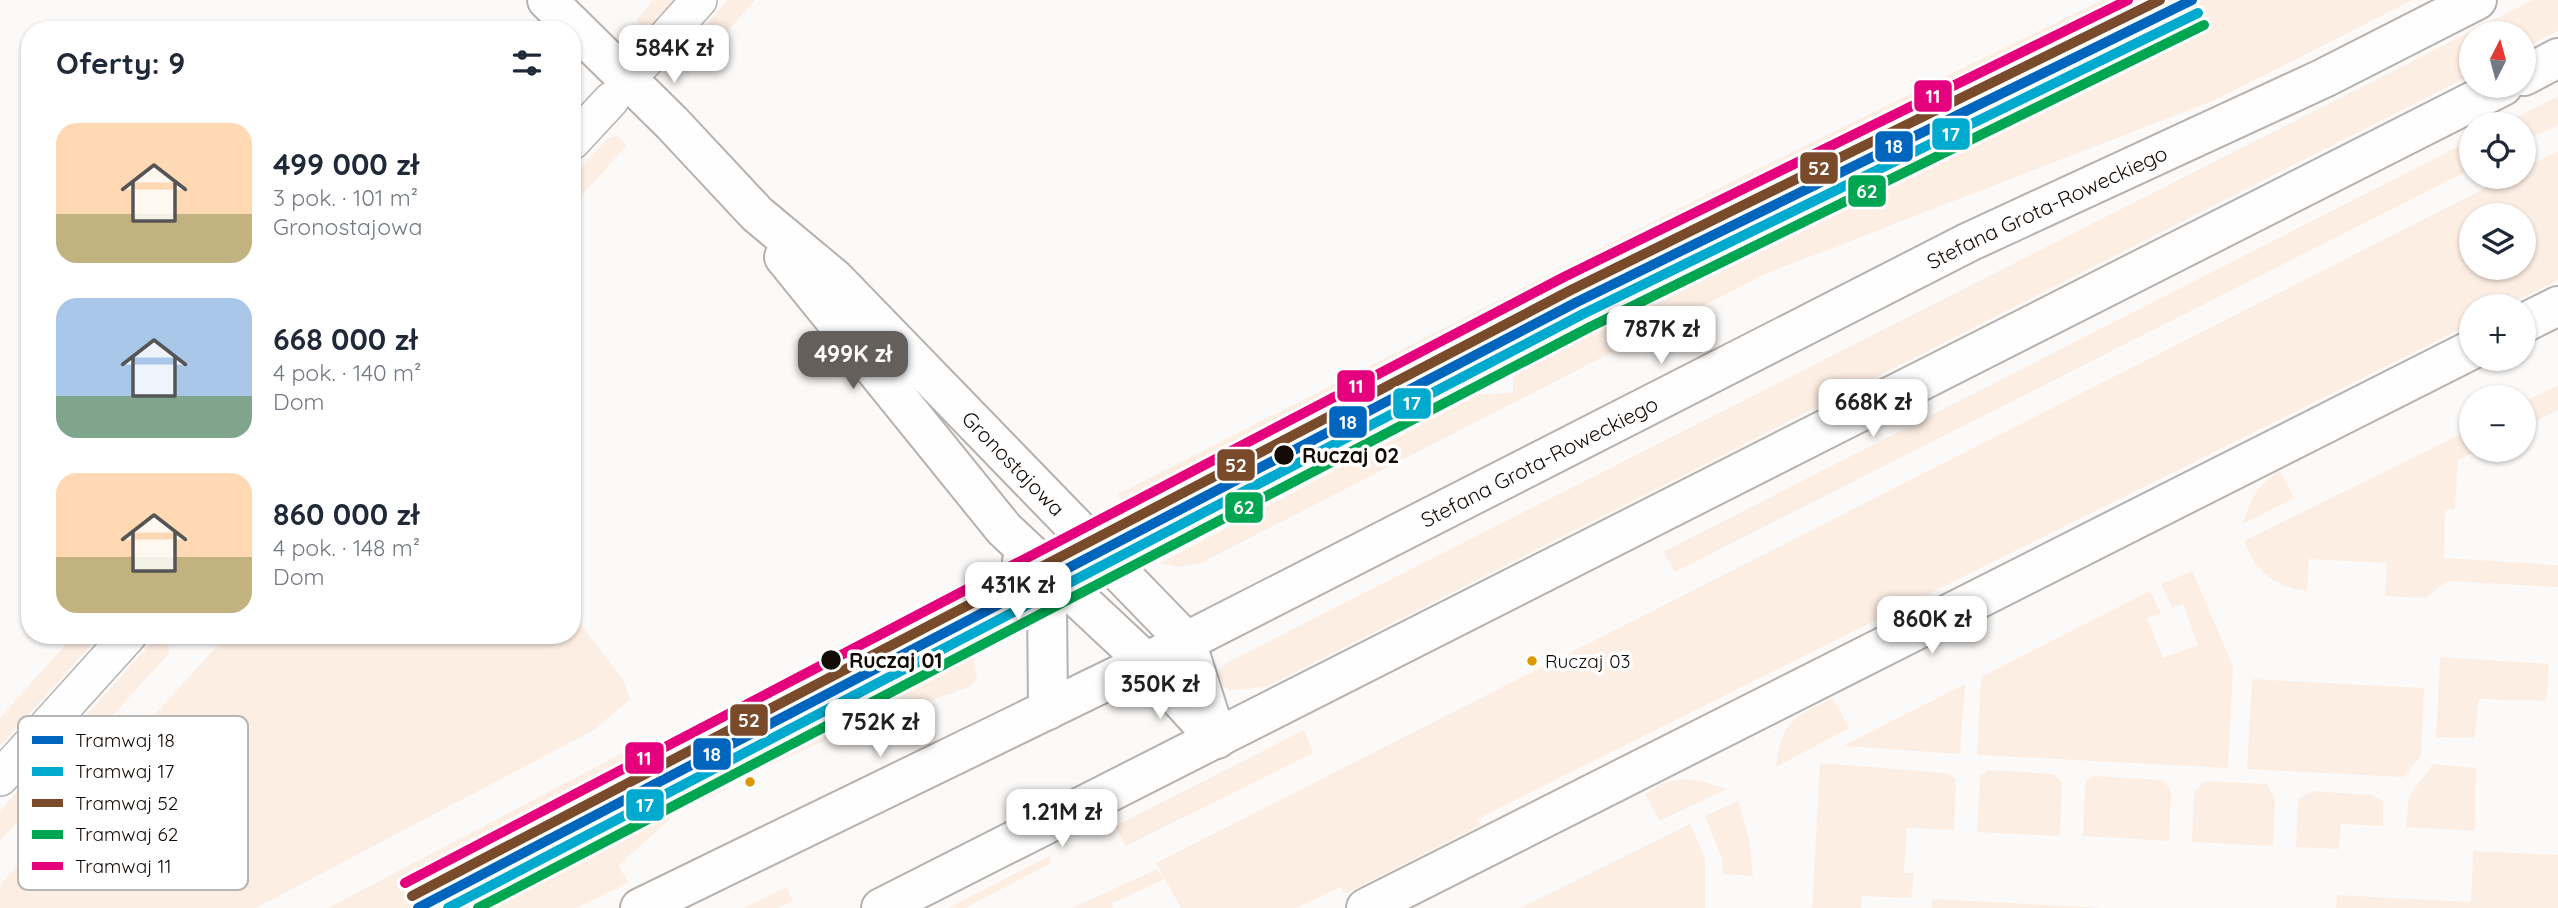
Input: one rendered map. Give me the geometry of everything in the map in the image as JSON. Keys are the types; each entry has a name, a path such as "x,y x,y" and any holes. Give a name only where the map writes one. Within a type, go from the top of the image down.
{"main road":[{"name":"Gronostajowa","path":"547,0 568,21"},
{"name":"Stefana Grota-Roweckiego","path":"640,908 1146,662 1969,242 2323,78 2477,0"},
{"name":"Gronostajowa","path":"581,33 672,123 757,214 835,279 1186,641 1217,739"},
{"path":"2536,70 2558,58"},
{"path":"881,908 2479,98"},
{"name":"Gronostajowa","path":"757,214 791,267 1004,529 1146,662 1217,739"},
{"path":"2536,317 2558,306"},
{"path":"1366,908 2459,356"},
{"name":"Gronostajowa","path":"1004,529 1047,604 1048,710"}],"street":[{"path":"643,63 699,0"},
{"path":"581,132 611,100"},
{"path":"56,716 121,644"},
{"path":"0,778 18,758"}],"shaded area":[{"path":"653,0 675,0 644,36 637,19"},
{"path":"728,0 755,0 687,77 680,55"},
{"path":"2102,0 2413,0 2215,100 1765,274 1201,563 1179,567 1160,563 1479,394 1513,393 1513,377 1476,385 1454,357 1133,520 1118,494 1729,183"},
{"path":"2533,0 2558,0 2558,31 2536,42 2536,21 2492,21"},
{"path":"2459,38 2459,81 1266,687 1229,690 1220,684 1220,671 1230,661"},
{"path":"2558,96 2558,125 2536,136 2536,112 2527,112"},
{"path":"617,135 627,145 581,196 581,168 607,139"},
{"path":"2459,146 2459,175 1675,572 1663,552"},
{"path":"2558,151 2558,280 2530,294 2459,294 2459,330 1477,819 1480,825 1345,894 1340,887 1297,908 1181,908 1156,863 2483,189 2536,189 2536,162"},
{"path":"2558,385 2558,410 2536,421 2536,396"},
{"path":"2459,435 2455,509 2445,511 2444,558 2558,565 2558,587 2447,581 2426,598 2385,596 2387,563 2309,559 2307,591 2285,586 2268,576 2254,561 2244,541"},
{"path":"2280,471 2294,498 2243,524 2256,493"},
{"path":"2192,571 2233,666 2228,768 1977,755 1981,677 2150,591 2161,613 2147,618 2163,658 2198,645 2183,604 2172,608 2161,584"},
{"path":"958,608 971,636 977,679 969,687 844,732 768,766 765,762 727,783 728,788 675,814 618,866 629,882 577,908 328,908 632,748 644,772"},
{"path":"581,625 623,679 630,699 594,730 256,908 0,908 0,885 18,865 18,890 248,890 248,716 153,716 219,644 581,644"},
{"path":"66,644 92,644 27,716 18,716 18,726 0,746 0,718"},
{"path":"150,644 166,644 169,647 169,653 112,716 86,716"},
{"path":"2440,657 2549,664 2547,701 2479,699 2474,738 2436,737"},
{"path":"2252,679 2424,688 2421,756 2403,777 2247,769"},
{"path":"1965,684 1960,754 1843,746"},
{"path":"1833,698 1849,728 1776,767 1782,739 1792,722"},
{"path":"1304,730 1313,753 1126,846 1115,826"},
{"path":"1820,763 1947,773 1956,780 1954,830 1907,828 1904,873 1914,873 1911,898 1862,896 1861,908 1812,908"},
{"path":"2433,764 2476,768 2475,831 2406,827 2409,796"},
{"path":"1988,770 2053,774 2062,783 2060,836 1977,832 1980,776"},
{"path":"2093,776 2163,780 2171,791 2169,841 2083,836 2085,782"},
{"path":"1682,779 1701,781 1727,789 1659,821 1645,794 1663,783"},
{"path":"2205,781 2267,784 2275,798 2273,846 2192,842 2194,792"},
{"path":"18,791 18,821 0,841 0,811"},
{"path":"2311,791 2373,795 2383,802 2383,826 2341,824 2339,849 2296,847 2298,800"},
{"path":"1738,801 1749,838 1753,876 1723,874 1722,858 1705,816"},
{"path":"1690,824 1705,858 1705,908 1520,908"},
{"path":"2473,851 2558,855 2558,908 2336,908 2337,895 2471,902"},
{"path":"1049,856 1051,863 965,908 948,908"},
{"path":"1157,869 1164,879 1111,904 1113,908 1072,908"},
{"path":"786,887 793,900 779,908 744,908"},
{"path":"1932,899 2104,908 1932,908"}],"tram line":[{"name":"11","path":"405,883 1564,277 2128,0"},
{"name":"52","path":"412,896 1571,290 2160,0"},
{"name":"18","path":"418,908 1577,302 2192,0"},
{"name":"17","path":"448,908 1583,314 2198,13"},
{"name":"62","path":"478,908 1590,327 2204,25"}],"place":[{"name":"Ruczaj 02","path":"1284,455"},
{"name":"Ruczaj 01","path":"831,660"},
{"name":"Ruczaj 03","path":"1532,661"}]}
